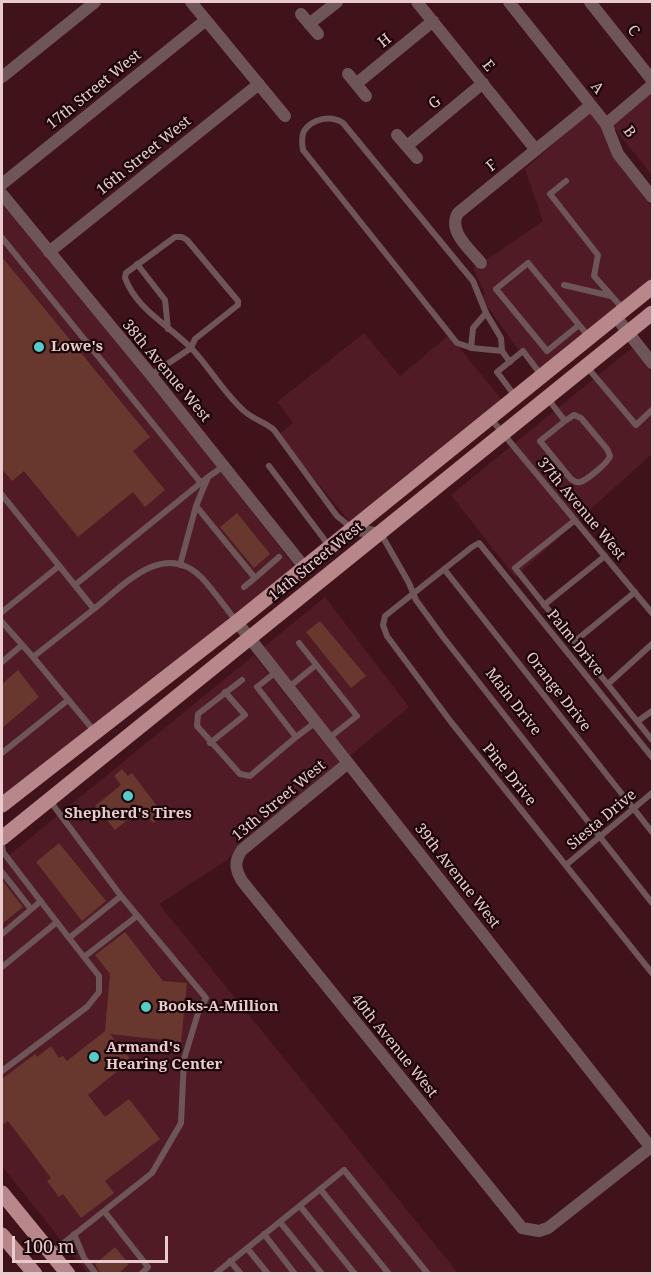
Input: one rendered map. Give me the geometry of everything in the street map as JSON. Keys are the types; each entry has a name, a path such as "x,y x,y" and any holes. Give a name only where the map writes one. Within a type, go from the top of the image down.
{"main road":[{"name":"14th Street West","path":"2,805 305,568 652,287"},
{"name":"14th Street West","path":"2,838 652,313"},
{"path":"2,819 69,753"},
{"path":"2,1193 68,1274"},
{"path":"2,1235 32,1272"}],"street":[{"path":"2,77 95,2"},
{"path":"191,2 285,116"},
{"path":"318,34 305,19 337,2"},
{"name":"E","path":"417,2 536,150"},
{"name":"A","path":"509,2 606,124 618,154 652,197"},
{"name":"C","path":"590,2 652,80"},
{"name":"17th Street West","path":"2,184 206,20"},
{"name":"H","path":"356,84 433,21"},
{"path":"348,74 366,96"},
{"name":"G","path":"407,147 483,83"},
{"name":"16th Street West","path":"49,252 259,84"},
{"path":"606,124 652,85"},
{"name":"F","path":"481,263 455,230 455,218 458,213 591,105"},
{"name":"B","path":"606,124 652,185"},
{"path":"398,135 417,158"},
{"name":"38th Avenue West","path":"2,194 152,375 305,568"},
{"path":"620,314 629,332 652,363"},
{"path":"353,529 380,534"},
{"name":"39th Avenue West","path":"237,622 652,1148"},
{"name":"13th Street West","path":"236,866 237,857 251,842 348,763"},
{"name":"40th Avenue West","path":"236,866 243,880 522,1228 539,1231 559,1221 652,1148"}],"lane":[{"path":"502,351 471,348 457,342 303,150 304,132 318,121 328,117 343,123 473,281 486,313 501,338 502,351 510,362"},
{"path":"566,181 550,194 598,255 594,276 612,296 620,314"},
{"path":"152,375 191,348 195,339 236,308 238,300 182,237 175,237 126,273 127,284 140,304 191,348 240,408 255,420 274,430 337,516 353,529"},
{"path":"2,238 201,483"},
{"path":"579,325 547,351 496,289 528,263 590,338"},
{"path":"137,264 165,300 168,329"},
{"path":"543,280 552,282"},
{"path":"564,285 612,296"},
{"path":"471,348 473,328 486,313"},
{"path":"516,398 497,372 524,351 542,376"},
{"path":"587,366 636,425 652,410"},
{"path":"547,399 565,421"},
{"path":"574,415 581,418 607,449 610,456 608,462 583,480 574,482 540,441 565,421 574,415"},
{"name":"37th Avenue West","path":"491,419 652,613"},
{"path":"75,585 224,466"},
{"path":"269,466 331,547"},
{"path":"180,565 196,506 208,477"},
{"path":"2,495 94,609"},
{"path":"196,506 255,578"},
{"path":"574,521 515,568 652,740"},
{"name":"Main Drive","path":"380,534 414,592 416,600 443,637 652,903"},
{"name":"Pine Drive","path":"479,543 388,611 383,622 385,632 451,722 652,972"},
{"name":"Palm Drive","path":"479,543 652,757"},
{"path":"544,604 605,556"},
{"path":"244,587 279,557"},
{"path":"33,657 146,568 161,564 180,565 201,577 237,622"},
{"path":"2,612 59,566"},
{"name":"Orange Drive","path":"444,569 652,832"},
{"path":"574,642 635,592"},
{"path":"2,622 95,733"},
{"path":"299,643 357,716 328,738"},
{"path":"608,684 652,644"},
{"path":"2,662 22,645"},
{"path":"288,688 316,665"},
{"path":"276,672 257,687 296,737"},
{"path":"242,680 198,714 197,726 240,774 250,776 316,722"},
{"path":"210,743 245,715 225,692"},
{"path":"2,753 68,700"},
{"path":"639,721 652,711"},
{"name":"Siesta Drive","path":"566,865 652,794"},
{"path":"49,799 121,896 206,998 198,1013 184,1059 181,1123 152,1173 51,1253"},
{"path":"2,846 3,852 99,976 101,986 97,997 87,1007 2,1071"},
{"path":"2,872 32,909"},
{"path":"69,938 121,896"},
{"path":"2,934 41,902"},
{"path":"84,957 137,916"},
{"path":"2,967 57,922"},
{"path":"214,1274 344,1170 428,1274"},
{"path":"320,1189 389,1274"},
{"path":"300,1206 355,1274"},
{"path":"104,1211 148,1267 141,1274"},
{"path":"280,1222 322,1274"},
{"path":"74,1234 84,1258 96,1274"},
{"path":"264,1234 296,1274"},
{"path":"247,1248 268,1274"},
{"path":"230,1261 241,1274"}],"shaded area":[{"path":"652,93 652,175 613,125"},
{"path":"589,113 601,127 613,157 652,207 652,281 536,374 481,298 485,294 473,268 476,266 480,271 489,263 486,260 543,221 525,169"},
{"path":"2,204 147,378 296,568 2,799"},
{"path":"364,333 400,376 449,335 503,401 350,522 278,435 293,423 277,402"},
{"path":"633,347 652,372 652,454 515,577 451,495"},
{"path":"325,597 409,707 350,756 264,647"},
{"path":"254,655 340,763 248,837 226,861 159,904 458,1273 87,1273 2,1166 2,861"}],"building":[{"name":"Lowe's","path":"2,257 150,437 133,451 165,490 145,507 133,492 78,537 24,471 12,481 2,469"},
{"path":"237,513 270,554 254,568 220,527"},
{"path":"320,621 366,676 351,688 306,632"},
{"path":"18,670 39,697 2,728 2,684"},
{"name":"Shepherd's Tires","path":"122,769 128,776 132,773 163,814 153,823 141,809 115,830 95,806 121,785 114,776"},
{"path":"59,843 106,901 82,921 36,862"},
{"path":"2,880 23,907 2,924"},
{"path":"125,932 163,981 187,983 181,1042 110,1034 131,1060 88,1095 105,1117 129,1099 160,1139 105,1181 114,1193 81,1218 63,1194 59,1197 47,1181 51,1178 8,1121 2,1125 2,1079 35,1054 37,1057 51,1046 59,1058 63,1056 67,1061 105,1031 110,974 95,955"},
{"path":"115,1247 129,1264 118,1274 101,1274 95,1264"}],"place":[{"name":"Lowe's","path":"39,347"},
{"name":"Shepherd's Tires","path":"128,796"},
{"name":"Books-A-Million","path":"146,1007"},
{"name":"Armand's Hearing Center","path":"94,1057"}]}
